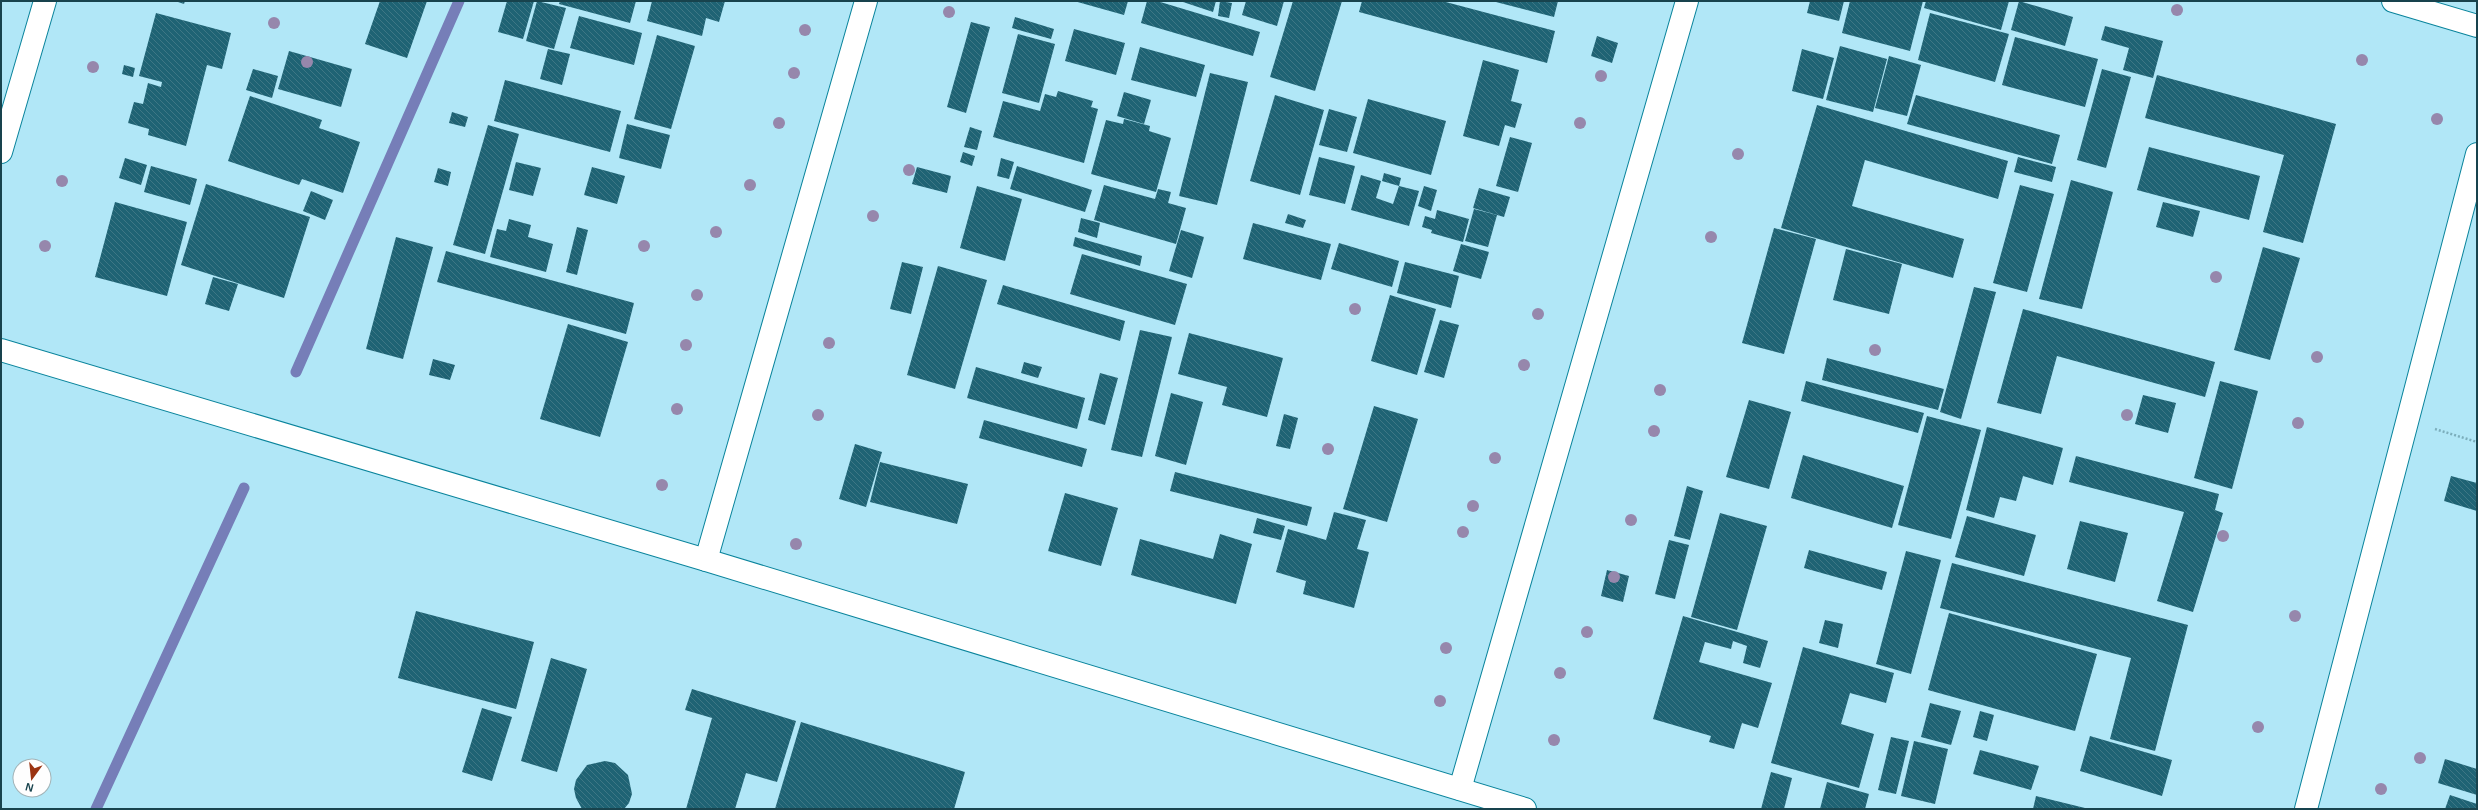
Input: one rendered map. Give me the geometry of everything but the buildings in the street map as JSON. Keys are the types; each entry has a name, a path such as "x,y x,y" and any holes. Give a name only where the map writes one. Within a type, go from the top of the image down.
{"street":[{"path":"1,152 45,1"},
{"path":"706,560 866,1"},
{"path":"1460,789 1687,1"},
{"path":"2393,1 2477,26"},
{"path":"2306,809 2477,154"},
{"path":"1,350 706,560 1525,809"}],"path":[{"path":"2408,421 2477,442"}],"waterway":[{"path":"296,372 459,1"},
{"path":"96,809 244,488"}]}
